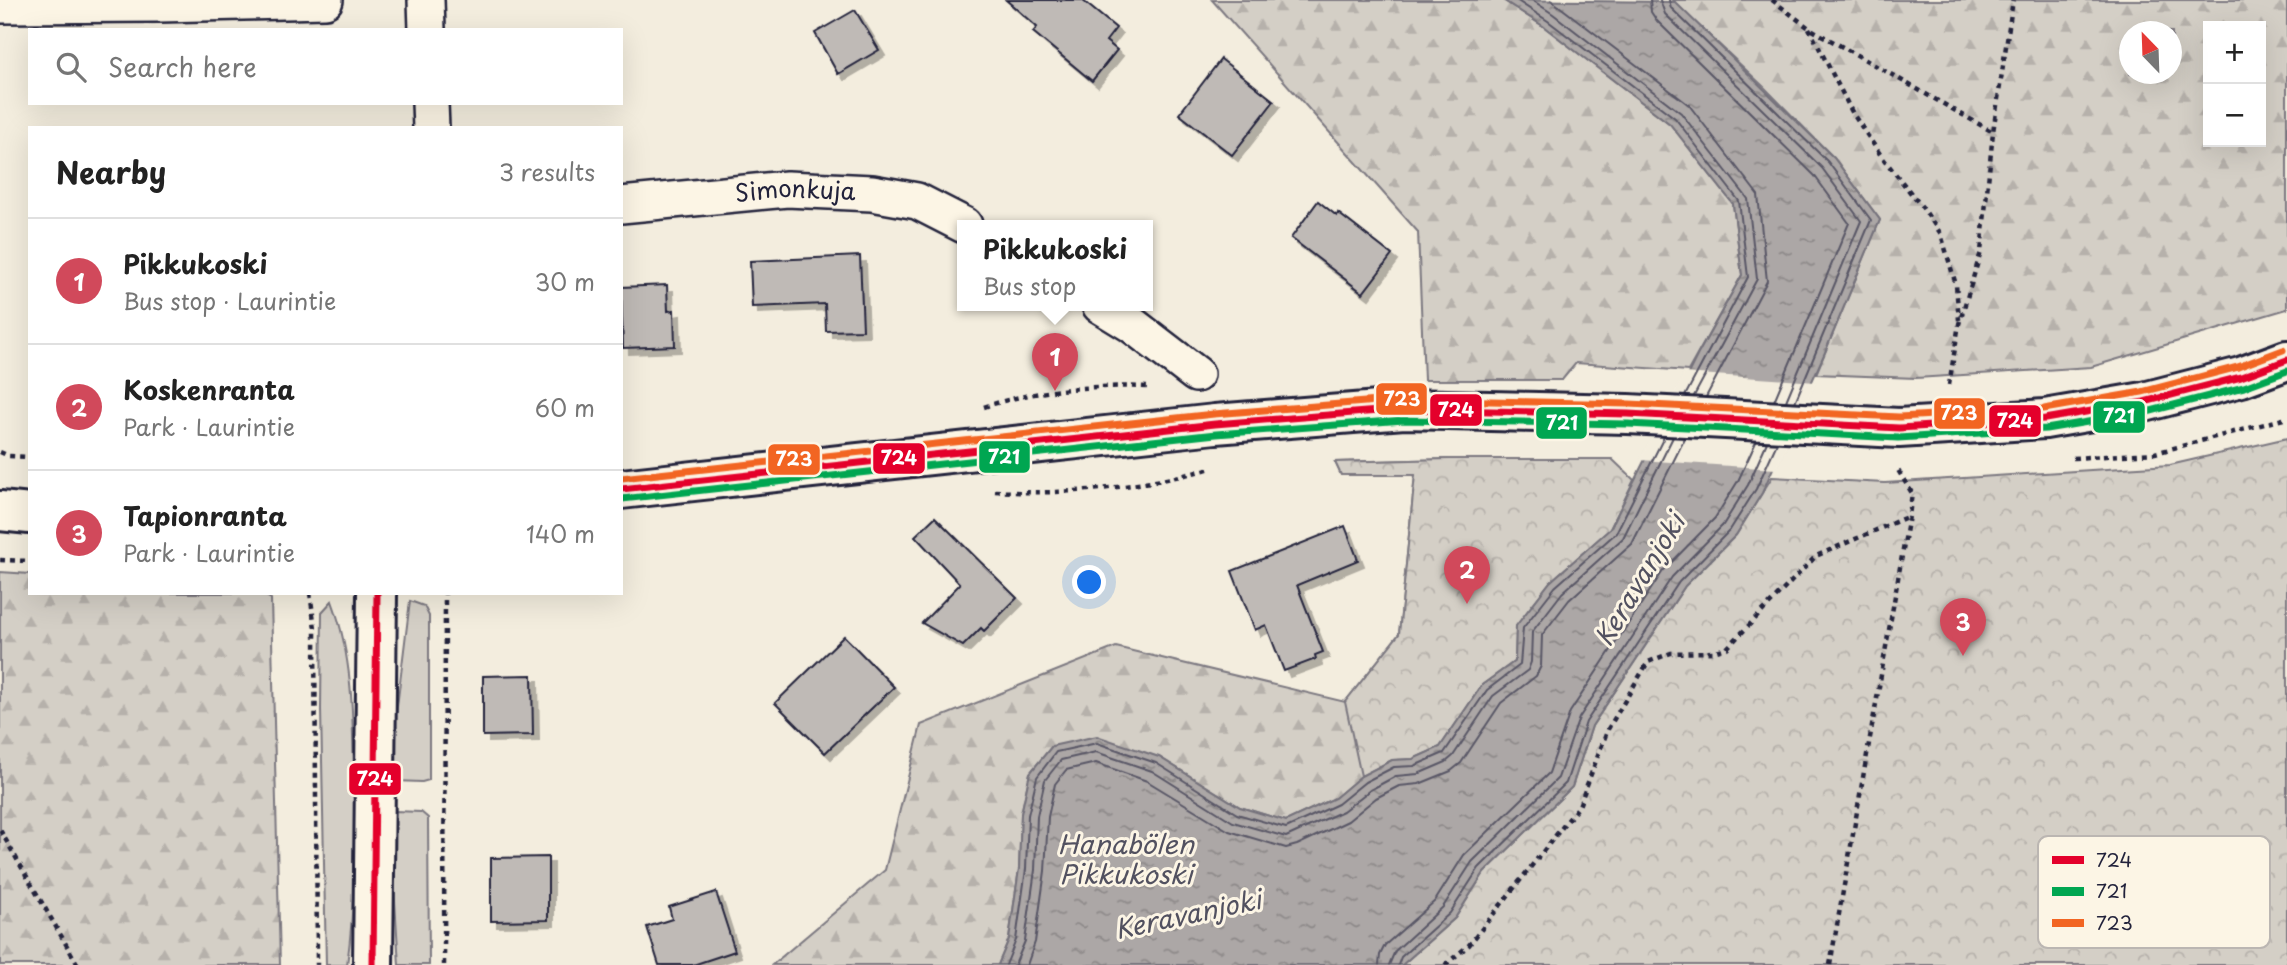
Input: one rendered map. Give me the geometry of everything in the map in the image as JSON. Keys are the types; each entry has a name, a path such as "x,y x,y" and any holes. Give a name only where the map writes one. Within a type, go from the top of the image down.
{"street":[{"path":"0,5 325,0"},
{"path":"426,0 427,28"},
{"path":"430,105 431,126"},
{"name":"Simonkuja","path":"623,205 787,189 872,193 916,201 957,222"},
{"path":"1110,311 1196,374"},
{"path":"623,489 1215,424 1404,409 1628,414 1899,428 2045,419 2144,402 2241,376 2287,360"},
{"path":"0,511 28,514"},
{"path":"373,965 377,595"}],"path":[{"path":"1772,0 1809,28 1993,132"},
{"path":"1948,390 1959,324 1981,252 1993,132 2013,0"},
{"path":"1809,28 1853,114 1941,234 1956,285 1959,324"},
{"path":"0,453 28,457"},
{"path":"1830,965 1909,516 1912,493 1896,469"},
{"path":"1445,965 1469,945 1579,806 1608,729 1648,662 1671,653 1713,652 1727,648 1816,556 1909,516"},
{"path":"0,560 28,561"},
{"path":"310,595 315,628 317,965"},
{"path":"444,965 445,595"},
{"path":"0,830 78,965"}],"green space":[{"path":"1212,0 1503,0 1543,26 1670,124 1733,204 1742,275 1688,371 1576,363 1562,380 1424,380 1418,232"},
{"path":"1672,0 2287,0 2287,309 2091,367 1916,378 1816,374 1880,220 1834,158"},
{"path":"2287,438 2287,965 1402,965 1455,918 1484,873 1572,787 1592,726 1685,586 1736,535 1772,477 1885,483 2170,465"},
{"path":"1449,459 1375,748 1361,776 1335,798 1286,821 1240,807 1159,757 1052,746 1030,773 1021,814 1019,869 1009,939 998,965 772,965 885,870 921,725 1116,647 1345,702 1399,634 1415,475 1341,475 1335,462"},
{"path":"1612,459 1634,480 1610,529 1550,582 1516,626 1515,661 1482,685 1440,747 1413,759 1392,760 1361,776 1345,702 1399,634 1415,475 1341,475 1335,462"},
{"path":"0,572 28,574 28,595 264,595 271,599 280,965 0,965"},
{"path":"332,601 345,646 352,716 354,876 347,965 326,965 322,612"},
{"path":"410,601 424,606 429,616 429,780 422,782 395,781 394,731"},
{"path":"394,811 421,812 428,818 429,965 399,965 394,885"}],"water":[{"name":"Hanabölen Pikkukoski","path":"1503,0 1675,2 1834,158 1880,220 1762,493 1736,535 1685,586 1592,726 1572,787 1484,873 1455,918 1402,965 998,965 1009,939 1019,869 1021,814 1030,773 1052,746 1097,736 1159,757 1240,807 1286,821 1335,798 1361,776 1392,760 1413,759 1440,747 1482,685 1515,661 1516,626 1550,582 1610,529 1698,354 1742,275 1733,204 1670,124 1543,26"}],"pier":[{"path":"1684,373 1816,382 1776,469 1640,460"}],"building":[{"path":"1006,0 1082,0 1116,28 1106,41 1117,50 1092,81 1033,32 1037,27"},
{"path":"855,10 879,50 838,74 815,33"},
{"path":"1221,59 1274,101 1232,155 1179,114"},
{"path":"1318,201 1392,255 1363,293 1291,238"},
{"path":"860,256 863,330 826,331 825,304 752,307 750,261"},
{"path":"667,285 668,311 674,310 675,346 623,348 623,287"},
{"path":"935,517 1017,598 984,631 981,628 963,646 922,623 960,584 915,536"},
{"path":"1345,526 1358,560 1297,585 1323,652 1315,655 1316,659 1284,671 1266,625 1255,630 1232,571"},
{"path":"844,636 894,687 825,753 775,703"},
{"path":"532,675 533,735 483,736 483,676"},
{"path":"548,857 548,920 491,921 491,858"},
{"path":"716,892 735,951 693,965 659,965 647,927 672,919 669,907"}],"transit line":[{"name":"723","path":"623,478 1214,414 1403,399 1629,404 1899,417 2044,409 2142,392 2238,367 2283,350"},
{"name":"724","path":"623,489 1215,424 1404,409 1628,414 1899,428 2045,419 2144,402 2241,377 2287,360"},
{"name":"721","path":"623,499 1216,434 1404,420 1628,424 1898,438 2046,429 2147,412 2244,387 2287,371"},
{"name":"724","path":"373,965 377,595"}],"place":[{"name":"Pikkukoski","path":"1055,391"},
{"name":"Koskenranta","path":"1467,604"},
{"name":"Tapionranta","path":"1963,656"}],"water label":[{"name":"Keravanjoki","path":"1640,580"},
{"name":"Keravanjoki","path":"1188,915"}]}
